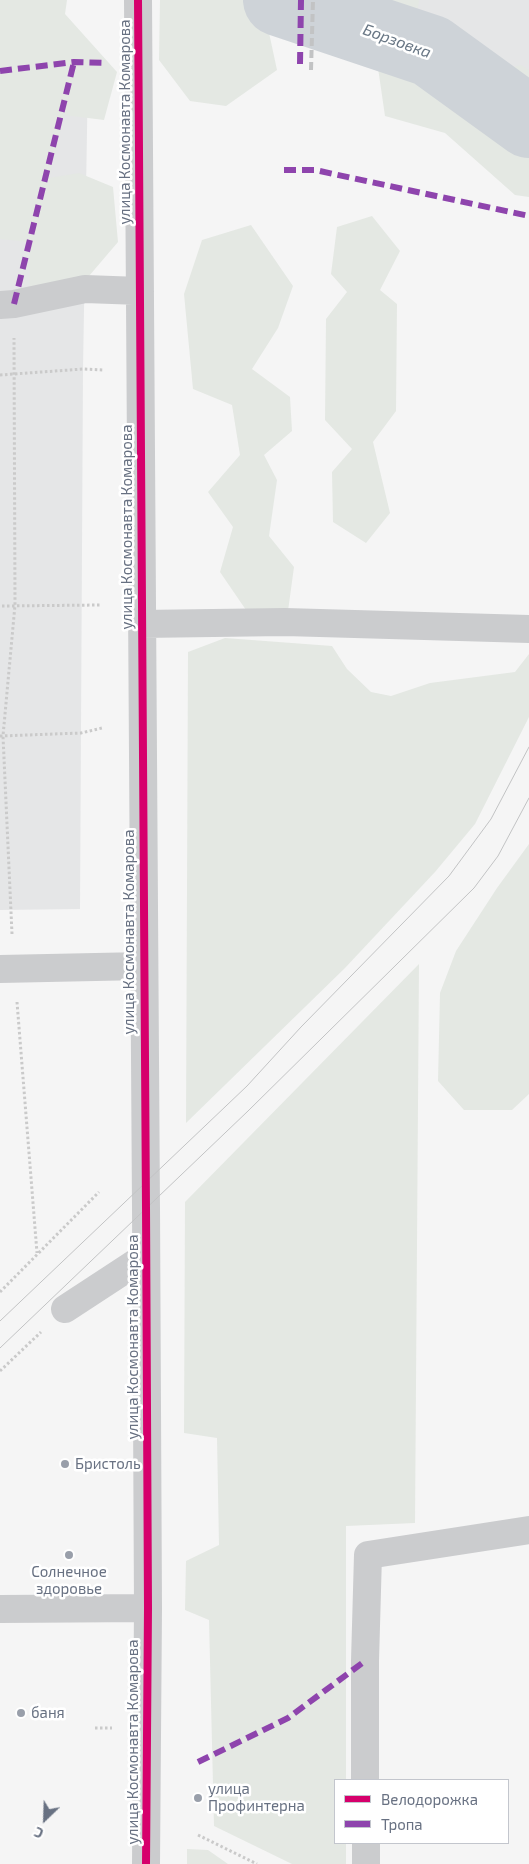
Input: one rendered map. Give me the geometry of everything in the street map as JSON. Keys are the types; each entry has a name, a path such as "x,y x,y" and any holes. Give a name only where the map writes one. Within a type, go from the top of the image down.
{"street":[{"name":"улица Космонавта Комарова","path":"138,0 148,1608 146,1864"},
{"path":"7,304 85,289 140,291"},
{"path":"141,624 285,622 529,629"},
{"path":"7,969 143,966"},
{"path":"65,1309 146,1256"},
{"path":"365,1779 365,1661 368,1555 529,1530"},
{"path":"0,1609 148,1608"},
{"path":"366,1844 366,1864"}],"path":[{"path":"7,304 14,374 15,605 2,736 7,969 37,1254"},
{"path":"0,374 83,369 104,370"},
{"path":"2,606 101,605"},
{"path":"2,736 81,733 102,728"},
{"path":"0,1292 100,1192"},
{"path":"0,1371 65,1309"},
{"path":"198,1835 257,1864"}],"shaded area":[{"path":"0,0 67,0 65,14 117,72 104,120 64,115 49,178 79,173 113,187 118,242 89,276 30,304 29,242 0,239"},
{"path":"160,0 262,0 277,70 226,106 190,101 159,60"},
{"path":"339,0 419,0 410,66 447,76 529,150 529,197 515,195 445,133 385,116 377,61 334,27"},
{"path":"379,0 529,0 529,92 452,28 379,9"},
{"path":"521,65 529,70 529,123 510,115 491,73"},
{"path":"88,72 83,369 80,909 0,910 0,73"},
{"path":"372,216 400,251 380,290 397,304 396,411 373,442 390,513 366,543 333,522 332,472 352,449 325,420 326,319 347,292 331,274 337,227"},
{"path":"251,225 293,286 278,328 252,369 290,397 292,431 264,455 277,480 269,536 294,567 288,611 246,610 220,572 233,527 208,492 240,455 232,405 193,389 184,294 202,240"},
{"path":"225,638 332,646 347,669 371,692 391,696 430,683 515,672 529,654 529,717 475,824 435,872 345,968 186,1123 188,652"},
{"path":"529,844 529,1094 512,1110 464,1110 438,1081 440,993 456,951 497,888"},
{"path":"419,964 415,1523 346,1526 346,1779 334,1779 334,1844 346,1844 346,1864 292,1864 214,1826 209,1620 185,1610 186,1561 219,1545 217,1438 184,1433 185,1202"},
{"path":"187,1849 208,1850 228,1864 187,1864"}],"waterway":[{"name":"Борзовка","path":"279,0 431,51 529,122"}],"tram line":[{"path":"0,1321 247,1086 301,1027 449,876 491,819 529,747"},
{"path":"0,1348 248,1111 474,888 498,856 529,798"}],"railway":[{"path":"311,70 313,0"}],"marked path":[{"path":"300,64 301,0"},
{"path":"0,71 74,62 107,63"},
{"path":"14,304 74,62"},
{"path":"284,170 315,170 529,216"},
{"path":"198,1762 288,1718 365,1661"}],"cycle path":[{"path":"138,0 148,1608 146,1864"}],"place":[{"name":"Бристоль","path":"65,1464"},
{"name":"Солнечное здоровье","path":"69,1555"},
{"name":"баня","path":"21,1713"},
{"name":"улица Профинтерна","path":"198,1798"}]}
